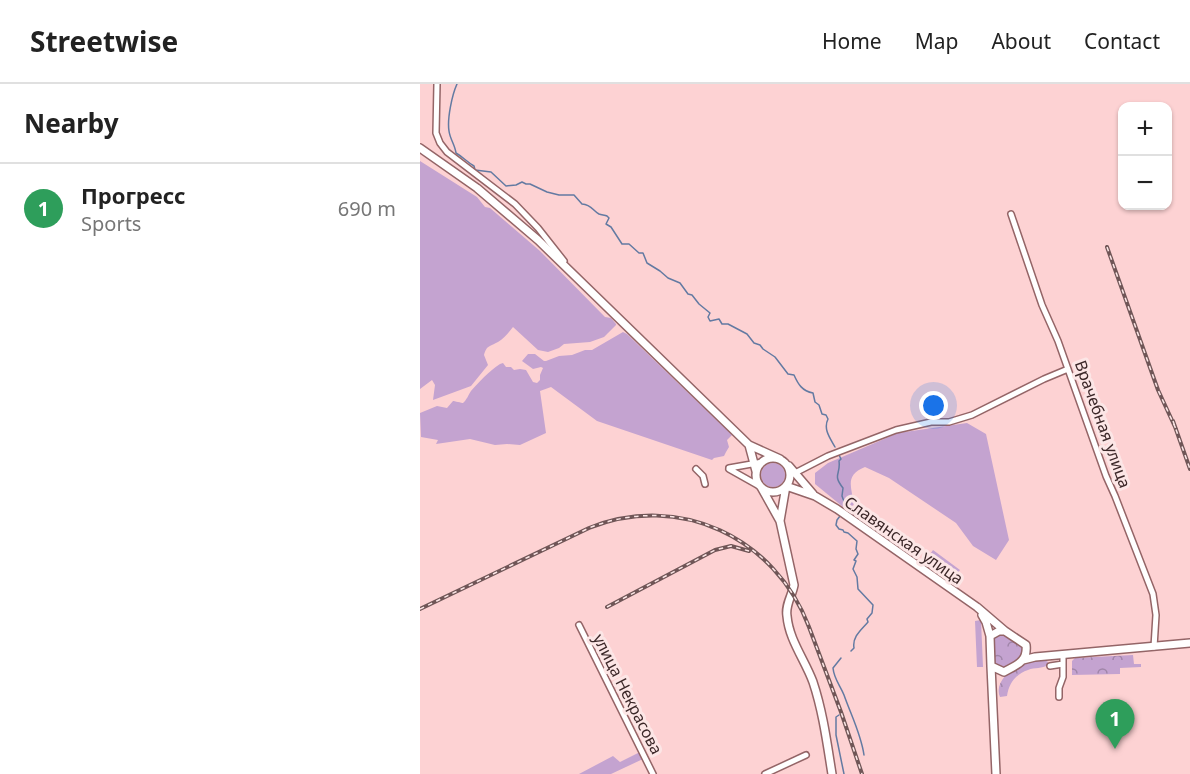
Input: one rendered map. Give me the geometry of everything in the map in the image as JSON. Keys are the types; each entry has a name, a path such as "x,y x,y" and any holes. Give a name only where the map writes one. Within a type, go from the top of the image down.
{"main road":[{"path":"420,148 486,195 530,232 749,445 783,461 790,474 790,480 786,486 773,492 761,487"},
{"path":"749,445 757,480 780,522 794,585 787,607 787,620 812,678 820,706 832,774"},
{"path":"757,472 763,462 769,459 783,461"},
{"name":"Славянская улица","path":"783,461 815,496"},
{"path":"780,522 786,486"},
{"name":"Славянская улица","path":"786,486 815,496 837,509 977,607 1005,631"},
{"path":"977,607 986,622 990,636 996,774"},
{"path":"990,636 999,631 1005,631 1047,656"},
{"path":"993,688 1004,672 1023,660 1063,654 1190,643"},
{"path":"1023,660 1026,645"},
{"path":"991,666 1004,672"}],"street":[{"path":"437,84 436,133 440,143 447,152 515,204 538,228 570,270"},
{"name":"Врачебная улица","path":"1011,214 1106,476 1153,594 1156,615 1154,647"},
{"path":"795,473 828,456 896,430 931,422 950,422 972,416 1068,369"},
{"path":"761,487 729,468 763,462"},
{"path":"696,470 703,476 705,484"},
{"name":"улица Некрасова","path":"579,625 653,774"},
{"path":"1059,697 1063,677 1063,654"},
{"path":"1050,666 1064,664"},
{"path":"765,774 806,754"}],"green space":[{"path":"420,161 477,197 485,207 490,208 540,251 605,317 611,318 616,325 604,337 590,342 564,344 548,352 538,350 513,327 502,339 486,349 484,355 488,365 471,386 433,400 435,385 432,380 420,389"},
{"path":"623,332 732,435 727,440 729,447 724,456 712,460 597,421 551,387 540,391 546,433 520,445 495,445 470,439 436,444 438,440 421,437 420,413 437,406 447,408 453,401 463,403 481,380 500,364 503,363 514,370 526,370 533,382 537,383 543,368 533,369 522,361 528,354 535,354 544,361 572,355 592,350"},
{"path":"967,423 986,434 1009,540 996,560 973,546 956,523 889,478 865,467 852,477 854,504 848,511 815,484 815,473 828,463 898,433"},
{"path":"768,463 778,463 785,470 785,480 778,487 768,487 761,480 761,470"},
{"path":"933,550 960,570 951,582 924,563"},
{"path":"981,620 983,667 977,667 975,621"},
{"path":"1006,633 1024,651 1019,659 1004,669 995,664 992,646 995,637"},
{"path":"1133,655 1134,664 1141,664 1141,667 1120,668 1120,674 1072,675 1072,661 1075,658"},
{"path":"1035,659 1045,660 1048,665 1020,674 1011,683 1007,696 1000,697 999,687 1008,673 1016,666"},
{"path":"640,752 643,759 611,774 579,774 613,756 620,762"}],"waterway":[{"path":"457,84 450,107 449,126 456,153 474,166 475,170 491,172 506,186 522,182 547,192 574,195 582,204 607,216 609,218 606,224 611,227 622,244 629,244 639,253 643,253 647,263 668,278 680,283 688,294 692,295 710,313 708,317 710,321 719,319 722,324 728,324 747,334 754,343 775,357 788,374 794,375 803,389 813,393 815,402 828,419 827,430 835,447"},
{"path":"839,455 841,459 837,477 843,488 845,510"},
{"path":"840,516 836,525 857,541 858,554 854,560 856,561 853,569 857,577 858,589 873,605 872,613 867,619 868,622 856,637 854,648 851,651"},
{"path":"841,658 833,668 856,725 864,755"},
{"path":"839,715 836,717 836,735 844,774"}],"railway":[{"path":"1107,247 1158,390 1176,429"},
{"path":"1173,421 1190,469"},
{"path":"420,609 589,528 623,518 657,516 689,520 720,530 748,547 773,568 793,595 809,627 862,774"},
{"path":"607,607 715,550 731,546 749,551"}],"place":[{"name":"Прогресс","path":"1115,749"}]}
